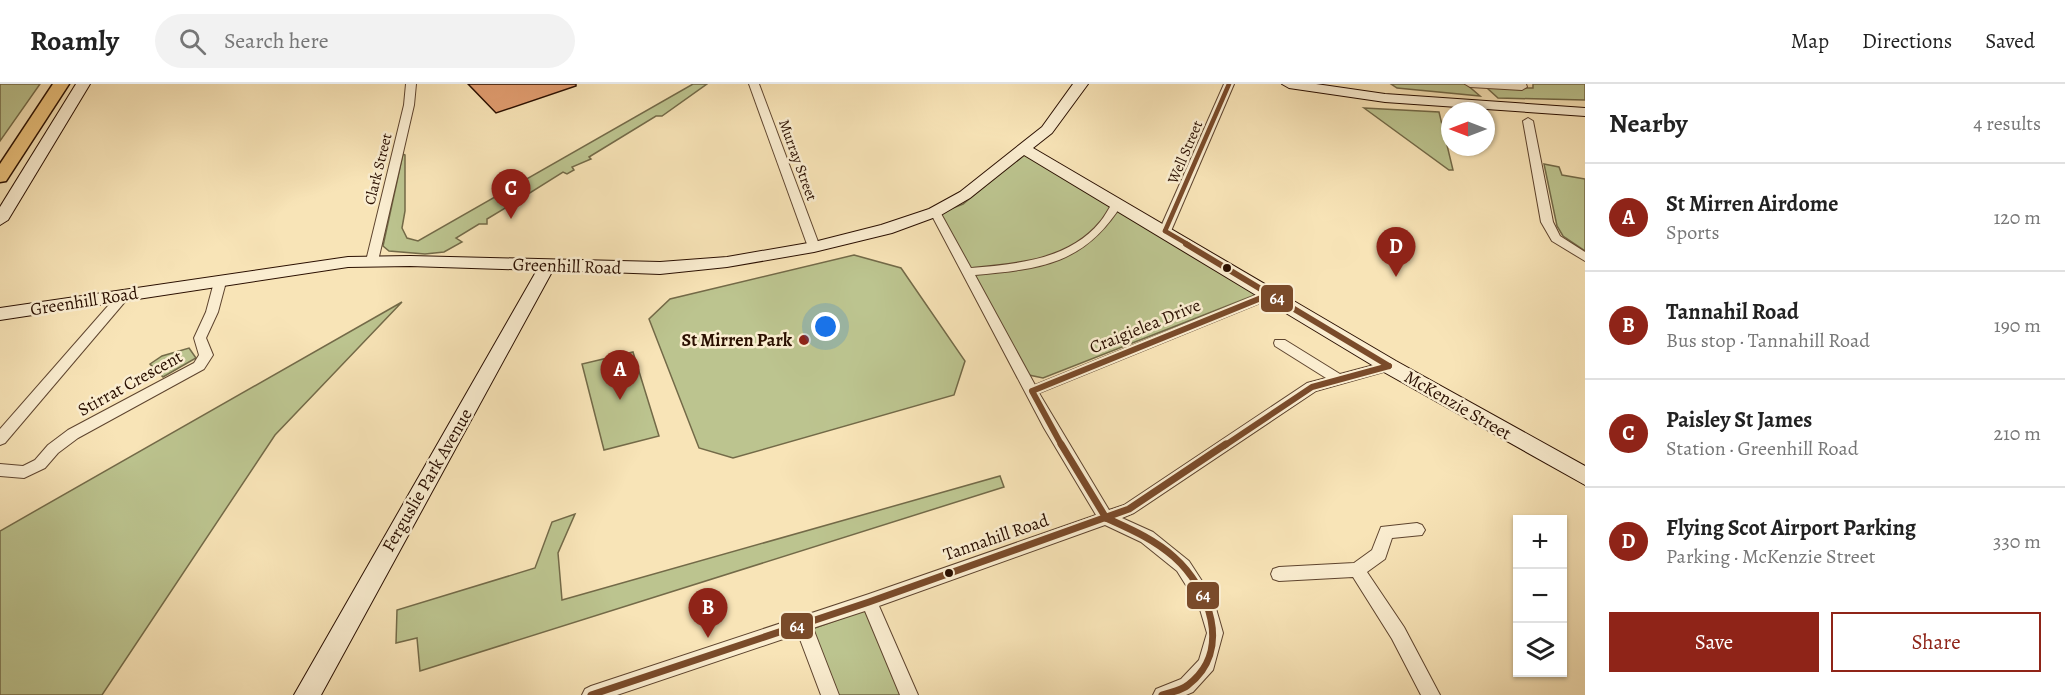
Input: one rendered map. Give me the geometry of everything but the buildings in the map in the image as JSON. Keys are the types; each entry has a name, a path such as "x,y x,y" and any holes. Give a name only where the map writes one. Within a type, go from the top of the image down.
{"main road":[{"path":"0,150 45,84"},
{"path":"0,177 61,84"}],"street":[{"path":"0,220 83,84"},
{"name":"Clark Street","path":"372,261 410,105 411,84"},
{"name":"Murray Street","path":"754,84 814,247"},
{"name":"Greenhill Road","path":"0,314 125,294 372,261 681,268 814,247 886,229 935,212 992,176 1047,130 1075,89 1081,84"},
{"name":"Well Street","path":"1165,231 1229,84"},
{"path":"1289,84 1385,98 1585,112"},
{"path":"1320,84 1439,97 1585,105"},
{"path":"1470,84 1521,87 1521,84"},
{"path":"1528,121 1547,222 1556,238 1585,257"},
{"name":"McKenzie Street","path":"1024,148 1389,366 1585,476"},
{"path":"968,272 1039,263 1067,254 1092,238 1111,218 1117,204"},
{"path":"935,212 1049,424 1106,518 1147,537 1183,566 1207,603 1215,633 1207,664 1187,686 1162,695"},
{"name":"Ferguslie Park Avenue","path":"307,695 548,265"},
{"name":"Stirrat Crescent","path":"0,470 24,471 40,464 53,449 73,434 200,366 206,355 200,338 213,312 220,282"},
{"path":"0,439 125,294"},
{"name":"Craigielea Drive","path":"1032,391 1271,294"},
{"path":"1280,343 1337,379"},
{"name":"Tannahill Road","path":"591,695 869,602 1129,509 1312,387 1389,366"},
{"path":"1279,574 1357,570 1379,554 1386,532 1417,530"},
{"path":"1357,570 1396,630 1431,695"},
{"path":"869,602 909,695"},
{"path":"803,624 831,695"}],"green space":[{"path":"0,84 40,84 0,141"},
{"path":"693,84 707,84 662,116 656,116 589,157 591,159 572,167 574,170 567,174 563,172 520,199 522,203 518,206 515,202 487,219 487,224 479,224 456,238 462,242 444,252 425,254 389,251 383,246 403,154 405,155 405,211 402,228 407,238 418,241"},
{"path":"1391,84 1466,84 1480,96 1397,88"},
{"path":"1533,84 1585,84 1585,100 1498,98 1487,88 1533,88"},
{"path":"1364,108 1439,112 1441,156 1450,156 1453,170 1449,170"},
{"path":"1025,153 1260,293 1043,378 1029,375 940,213 963,204"},
{"path":"1544,164 1559,167 1562,175 1585,179 1585,251 1563,236 1557,226"},
{"name":"St Mirren Park","path":"854,255 901,268 965,361 954,395 733,458 699,448 649,319 670,299"},
{"path":"402,302 275,435 102,695 0,695 0,531"},
{"path":"189,348 196,358 163,377 150,364 162,356"},
{"path":"633,352 659,436 604,450 582,364"},
{"path":"1000,476 1004,487 420,671 417,638 396,643 397,610 535,568 552,522 575,514 558,553 562,600"},
{"path":"865,610 902,695 838,695 812,629"}],"transit line":[{"name":"64","path":"1165,231 1229,84"},
{"name":"64","path":"1165,231 1389,366"},
{"name":"64","path":"1106,518 1049,424 1032,391 1271,294"},
{"name":"64","path":"591,695 869,602 1129,509 1312,387 1389,366"},
{"name":"64","path":"1106,518 1148,538 1176,559 1194,581 1209,611 1213,627 1210,658 1201,672 1188,685 1162,695"}],"place":[{"name":"Paisley St James","path":"511,219"},
{"name":"Flying Scot Airport Parking","path":"1396,277"},
{"name":"St Mirren Park","path":"804,340"},
{"name":"St Mirren Airdome","path":"620,400"},
{"name":"Tannahil Road","path":"708,638"}]}
